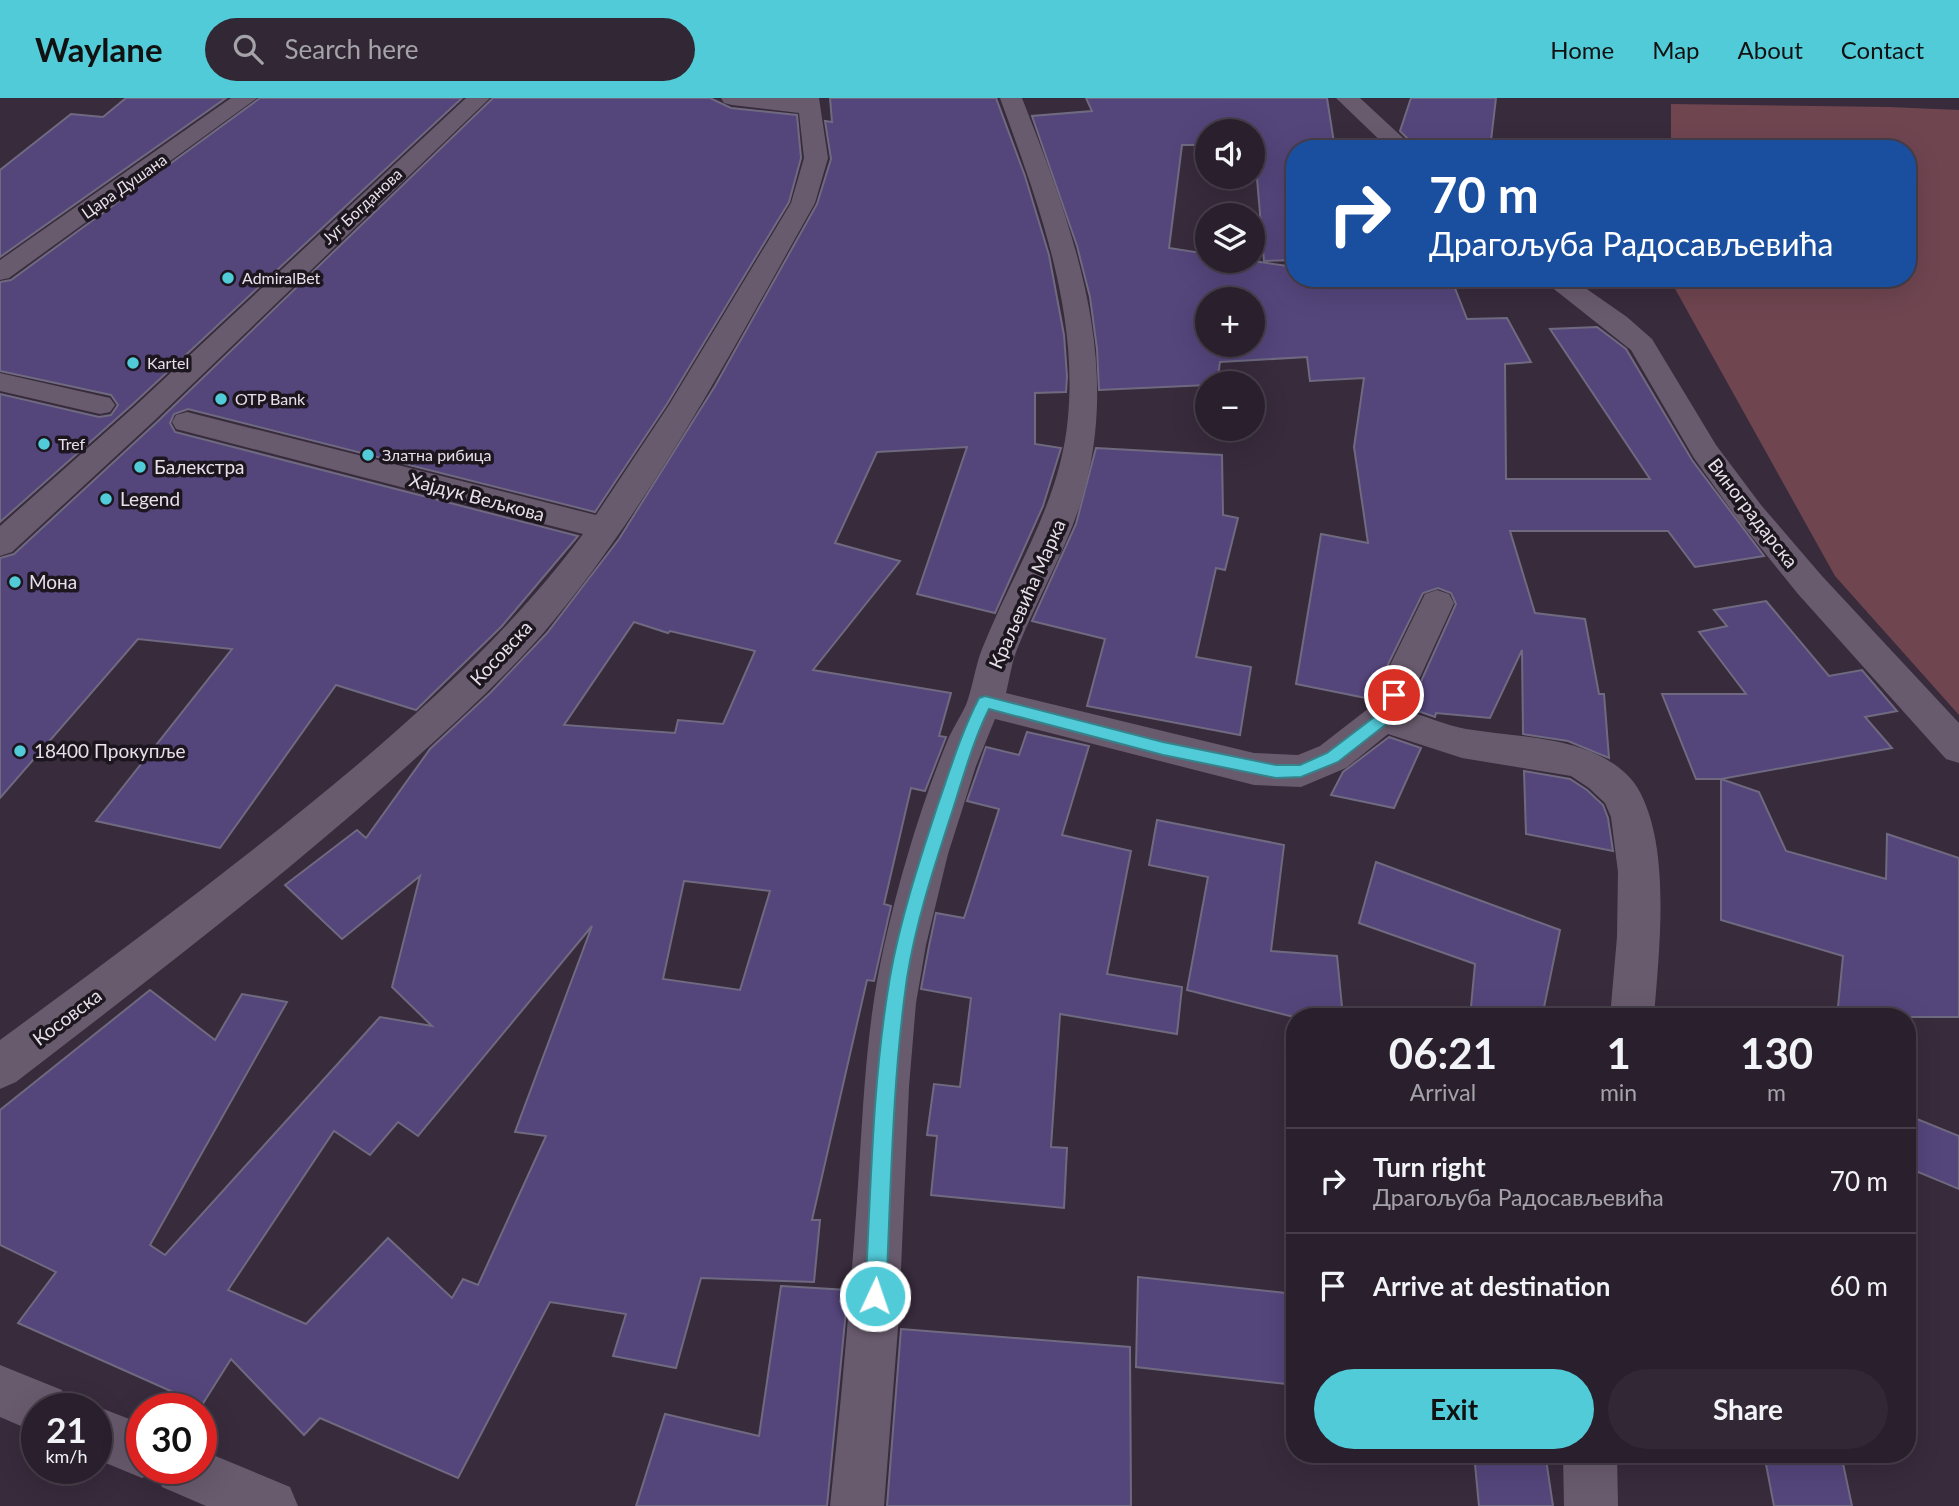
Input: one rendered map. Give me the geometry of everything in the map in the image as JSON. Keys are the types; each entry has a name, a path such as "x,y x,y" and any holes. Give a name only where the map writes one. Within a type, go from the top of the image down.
{"street":[{"name":"Цара Душана","path":"0,272 246,98"},
{"name":"Југ Богданова","path":"0,544 144,414 479,98"},
{"path":"732,98 809,102"},
{"name":"Краљевића Марка","path":"857,1506 872,1351 887,1090 899,977 911,921 938,828 969,734 985,702 995,659 1062,515 1073,479 1083,413 1082,352 1073,287 1054,211 1011,98"},
{"path":"1347,98 1393,140"},
{"name":"Косовска","path":"0,1068 235,890 413,739 510,647 605,530 716,353 803,203 816,158 809,102"},
{"name":"Виноградарска","path":"1566,287 1617,323 1642,345 1705,451 1750,513 1810,585 1959,748"},
{"path":"0,382 100,405"},
{"name":"Хајдук Вељкова","path":"187,422 605,530"},
{"path":"985,702 1163,749 1276,772 1301,771 1318,765 1362,737 1383,718 1437,603"},
{"path":"1383,718 1475,746 1577,762 1593,769 1621,795 1631,815 1634,844 1639,948 1633,1008"},
{"path":"0,1391 21,1400"},
{"path":"1590,1463 1591,1506"},
{"path":"217,1483 271,1506"}],"shaded area":[{"path":"1671,104 1959,110 1959,715 1835,576 1674,287 1916,287 1916,140 1671,140"}],"building":[{"path":"126,98 226,98 0,257 0,170 71,114 103,117"},
{"path":"260,98 462,98 133,404 0,522 0,394 99,417 111,415 118,405 111,395 0,371 0,282 11,280"},
{"path":"493,98 710,98 731,108 797,115 801,158 789,202 667,404 595,512 188,409 174,414 170,423 175,432 578,536 502,626 416,710 336,685 220,848 96,821 232,649 138,639 0,798 0,558 14,554 157,422"},
{"path":"830,98 996,98 1025,176 1049,255 1064,335 1067,376 1066,392 1035,393 1035,444 1061,448 1043,506 995,613 917,594 967,447 877,452 835,543 900,561 813,670 951,693 939,736 946,737 925,791 911,788 884,904 891,906 874,981 867,980 812,1220 820,1220 814,1282 701,1278 676,1368 613,1356 626,1314 550,1302 458,1478 320,1418 304,1435 231,1359 210,1393 175,1393 18,1323 56,1272 0,1245 0,1110 150,990 215,1040 242,994 287,1002 150,1245 165,1255 380,1017 432,1026 392,987 420,876 342,939 285,885 357,830 366,838 430,749 491,692 547,633 619,539 715,386 817,204 831,159 825,121 832,122","holes":["634,622 668,633 670,631 755,651 723,724 678,720 675,733 564,725","684,881 770,891 740,990 663,979","592,926 515,1132 546,1136 478,1285 463,1279 452,1298 388,1238 306,1324 228,1290 334,1131 370,1155 398,1122 418,1136"]},
{"path":"1086,98 1327,98 1334,140 1286,140 1286,260 1265,261 1265,203 1259,203 1258,189 1265,189 1265,119 1195,119 1195,145 1182,145 1169,248 1195,252 1195,273 1265,273 1265,263 1286,266 1286,287 1455,287 1467,319 1507,318 1531,362 1505,364 1506,479 1650,479 1550,329 1597,327 1626,349 1692,460 1764,556 1695,567 1668,531 1510,531 1535,613 1585,619 1599,694 1604,694 1609,758 1568,741 1523,734 1522,650 1490,718 1436,713 1435,717 1409,708 1456,604 1451,593 1438,588 1423,593 1371,699 1296,684 1321,534 1368,543 1354,447 1364,378 1310,381 1307,357 1220,362 1219,371 1195,371 1195,386 1099,390 1090,297 1077,246 1032,116 1092,111"},
{"path":"1411,98 1496,98 1491,140 1409,140 1400,131"},
{"path":"1096,448 1222,455 1223,515 1238,518 1225,570 1216,568 1196,657 1251,667 1240,735 1087,706 1105,639 1032,621 1076,524"},
{"path":"1766,601 1829,676 1862,670 1897,711 1865,717 1892,748 1721,779 1696,779 1662,694 1746,694 1699,632 1727,626 1714,610"},
{"path":"1027,732 1089,746 1062,835 1131,851 1107,974 1182,987 1177,1034 1060,1014 1051,1147 1067,1148 1064,1208 931,1195 937,1136 927,1135 934,1084 960,1087 971,998 921,989 929,946 936,913 964,918 999,809 967,801 986,747 1019,755"},
{"path":"1389,737 1421,748 1394,808 1331,795 1343,772"},
{"path":"1524,771 1570,779 1587,790 1603,805 1608,818 1613,851 1526,834"},
{"path":"1721,779 1759,792 1786,851 1886,879 1887,834 1959,858 1959,1017 1916,1017 1916,1008 1838,1008 1843,956 1721,920"},
{"path":"1157,820 1284,845 1271,951 1337,956 1342,1008 1286,1008 1286,1015 1187,990 1208,877 1149,865"},
{"path":"1376,862 1560,930 1544,1008 1471,1008 1475,964 1359,923"},
{"path":"1916,1119 1959,1136 1959,1189 1916,1171"},
{"path":"1138,1277 1286,1293 1286,1384 1136,1367"},
{"path":"781,1286 848,1290 827,1506 636,1506 665,1414 759,1436"},
{"path":"901,1329 1130,1347 1131,1506 887,1506"},
{"path":"1475,1463 1547,1463 1553,1506 1479,1506"},
{"path":"1766,1463 1843,1463 1852,1506 1774,1506"}],"place":[{"name":"AdmiralBet","path":"228,278"},
{"name":"Kartel","path":"133,363"},
{"name":"OTP Bank","path":"221,399"},
{"name":"Tref","path":"44,444"},
{"name":"Златна рибица","path":"368,455"},
{"name":"Балекстра","path":"140,467"},
{"name":"Legend","path":"106,499"},
{"name":"Мона","path":"15,582"},
{"name":"18400 Прокупље","path":"20,751"}],"route":[{"path":"875,1296 887,1090 899,977 911,921 938,828 969,734 985,702 1163,749 1276,772 1301,771 1333,757 1383,718 1394,695"}]}
